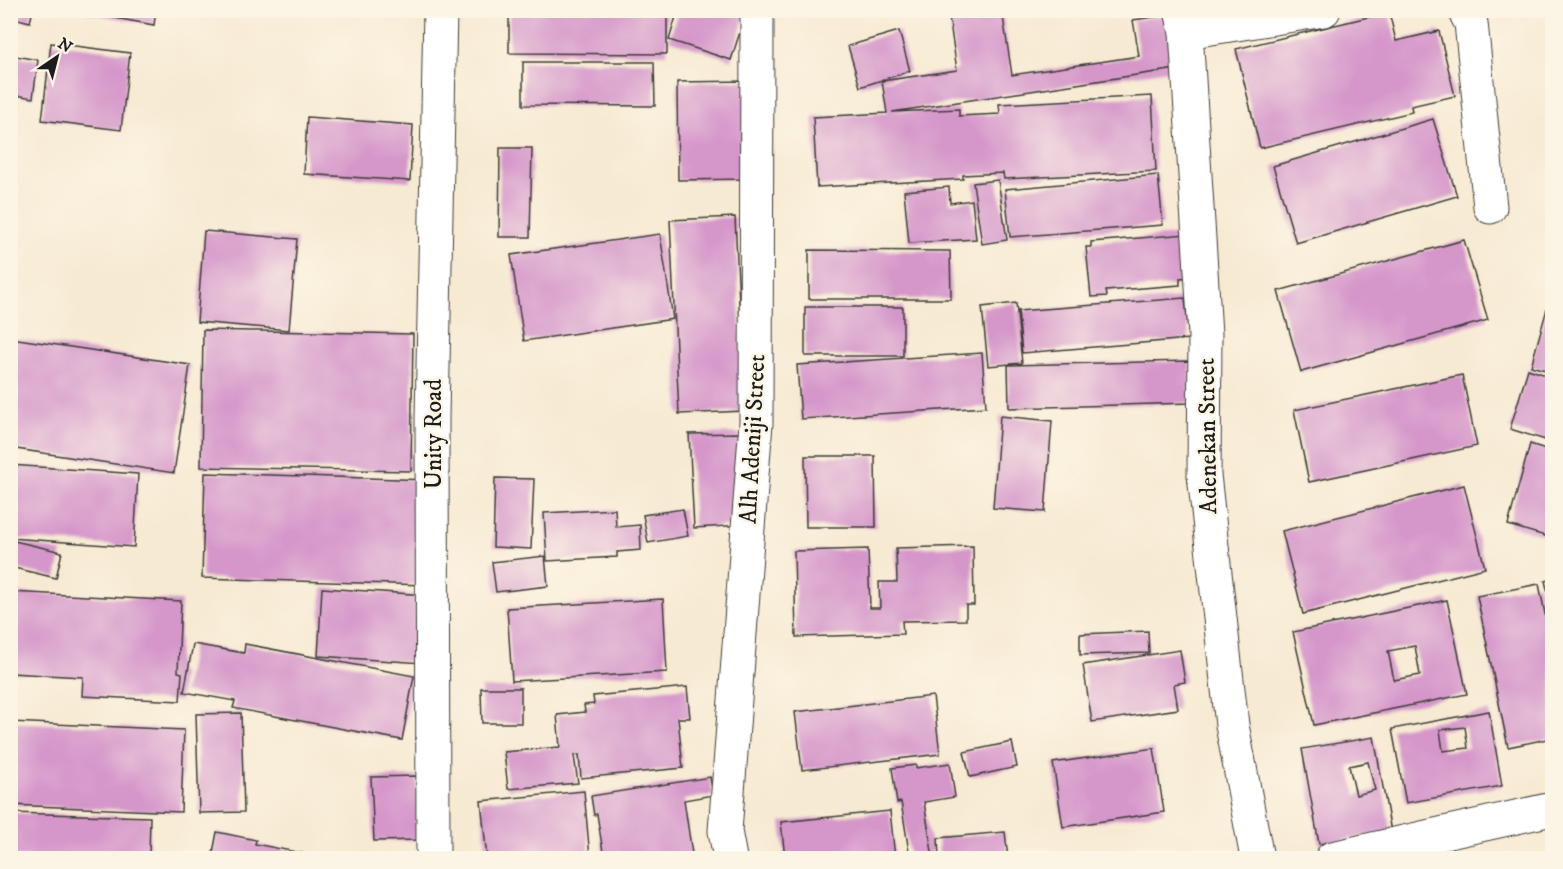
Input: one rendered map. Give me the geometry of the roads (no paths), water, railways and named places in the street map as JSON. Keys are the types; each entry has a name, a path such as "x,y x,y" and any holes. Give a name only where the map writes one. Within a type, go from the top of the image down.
{"street":[{"name":"Unity Road","path":"433,858 432,418 440,10"},
{"path":"1184,21 1324,10"},
{"path":"1464,10 1471,23 1490,207"},
{"name":"Alh Adeniji Street","path":"729,858 725,831 756,423 757,19"},
{"name":"Adenekan Street","path":"1184,21 1205,334 1204,475 1232,725 1257,858"},
{"path":"1332,858 1552,809"}]}
